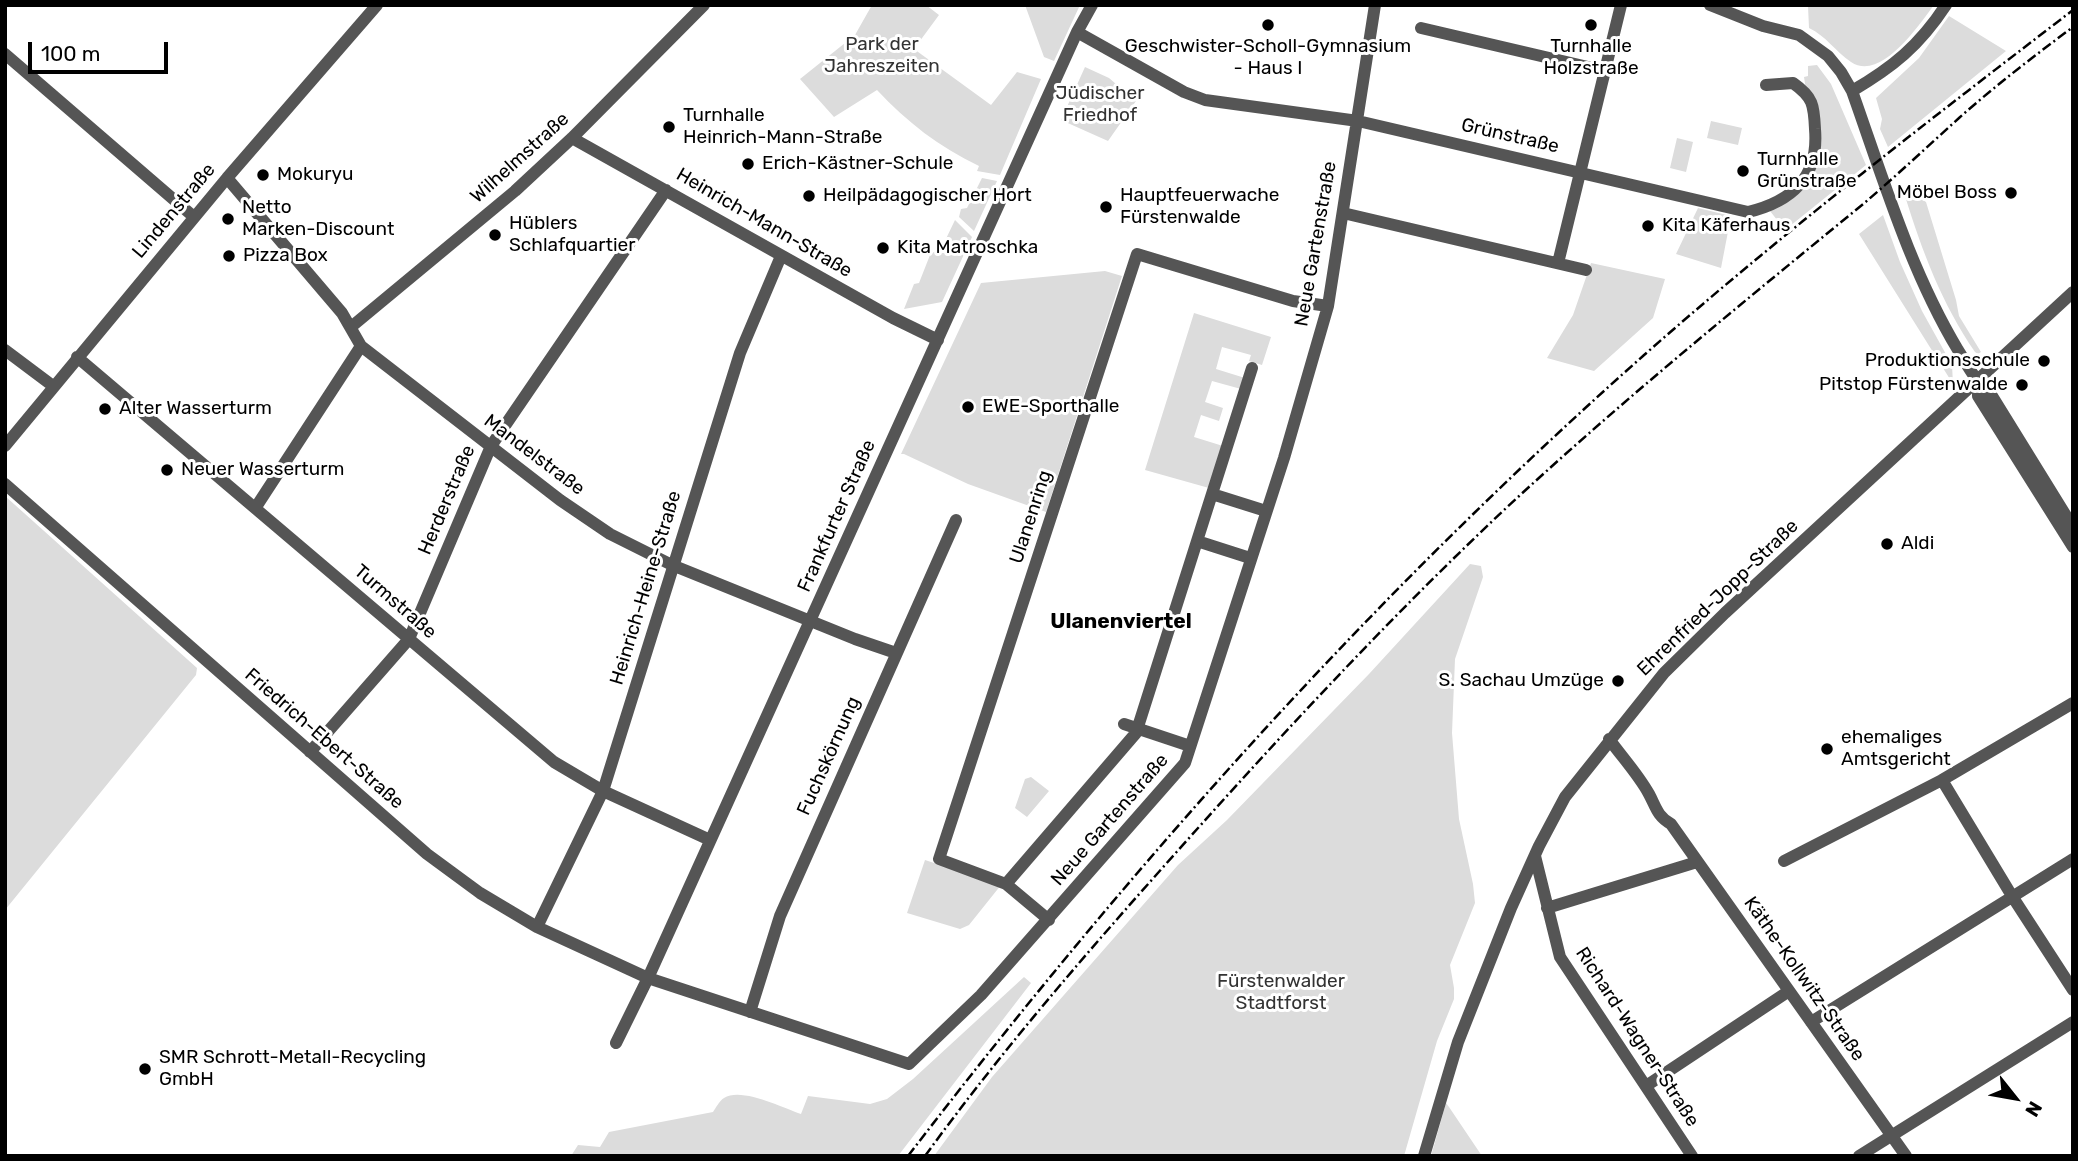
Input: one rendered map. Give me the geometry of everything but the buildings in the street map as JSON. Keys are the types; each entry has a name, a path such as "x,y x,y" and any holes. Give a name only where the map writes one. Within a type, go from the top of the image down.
{"street":[{"name":"Lindenstraße","path":"5,446 226,178 377,5"},
{"name":"Wilhelmstraße","path":"351,327 511,195 572,138 704,5"},
{"name":"Frankfurter Straße","path":"616,1043 648,978 1077,32 1092,5"},
{"name":"Neue Gartenstraße","path":"648,978 909,1064 981,995 1185,763 1292,433 1328,306 1376,5"},
{"path":"1558,263 1621,5"},
{"path":"1710,5 1763,26 1799,35 1828,57 1841,72 1852,91 1921,278 1946,330 1978,382 1978,396 2057,511 2073,527"},
{"path":"1852,91 1901,60 1933,25 1946,5"},
{"path":"1421,28 1605,71"},
{"name":"Grünstraße","path":"1077,32 1192,96 1221,103 1358,121 1748,212 1768,207 1787,196 1806,178 1814,160 1816,133 1813,103 1805,91 1793,83 1766,85"},
{"path":"5,54 194,217"},
{"name":"Heinrich-Mann-Straße","path":"572,138 893,318 938,340"},
{"name":"Mandelstraße","path":"226,178 342,313 360,346 560,500 610,534 672,565 896,653"},
{"name":"Herderstraße","path":"310,752 408,639 491,446 666,190"},
{"path":"1343,213 1586,270"},
{"name":"Ulanenring","path":"1049,920 1006,884 939,859 1138,254 1293,301 1328,306"},
{"name":"Heinrich-Heine-Straße","path":"537,927 603,792 740,353 782,256"},
{"name":"Ehrenfried-Jopp-Straße","path":"1424,1156 1458,1042 1511,908 1565,797 1664,673 1725,613 2073,292"},
{"path":"256,507 360,346"},
{"path":"5,351 53,386"},
{"name":"Turmstraße","path":"77,357 554,762 603,792 710,840"},
{"path":"1006,884 1138,729 1252,368"},
{"name":"Friedrich-Ebert-Straße","path":"5,484 427,854 480,893 537,927 648,978"},
{"path":"1212,494 1266,511"},
{"path":"2057,511 2073,501"},
{"path":"2057,511 2073,547"},
{"name":"Fuchskörnung","path":"750,1012 779,920 956,520"},
{"path":"1197,541 1250,558"},
{"path":"1784,862 1942,780 2073,703"},
{"path":"1124,724 1190,746"},
{"name":"Käthe-Kollwitz-Straße","path":"1609,739 1649,794 1662,819 1671,824 1906,1156"},
{"path":"1942,780 2073,990"},
{"name":"Richard-Wagner-Straße","path":"1535,856 1560,957 1692,1156"},
{"path":"1811,1022 2073,859"},
{"path":"1547,908 1697,862"},
{"path":"1646,1086 1789,991"},
{"path":"1859,1156 2073,1022"}],"green space":[{"name":"Park der Jahreszeiten","path":"872,5 926,5 939,15 914,49 991,105 1017,72 1041,79 1000,175 977,171 979,166 924,133 877,90 834,117 800,79 855,35"},
{"path":"1025,5 1080,5 1054,61 1044,57"},
{"path":"1934,5 1898,48 1875,64 1863,66 1851,62 1809,28 1808,6"},
{"path":"1949,16 2006,51 1888,147 1880,129 1882,119 1876,98 1919,58"},
{"path":"1817,65 1831,84 1866,165 1785,230 1770,211 1790,199 1817,162 1804,77 1808,76 1808,66"},
{"name":"Jüdischer Friedhof","path":"1085,67 1109,78 1136,101 1108,141 1061,120"},
{"path":"1711,121 1742,128 1738,145 1707,138"},
{"path":"1677,138 1693,142 1686,172 1670,168"},
{"path":"982,178 997,181 974,231 959,217 961,209 967,208"},
{"path":"1910,192 1926,202 1959,316 1981,352 1978,354 1963,334 1934,277 1905,196"},
{"path":"1698,208 1731,216 1721,268 1676,254"},
{"path":"1883,215 1922,311 1952,365 1953,384 1859,234"},
{"path":"955,220 972,237 942,302 904,309 914,284 919,283 930,255 943,245"},
{"path":"1591,263 1665,279 1653,318 1594,371 1547,358 1573,315"},
{"path":"1105,271 1122,276 1046,512 968,484 901,454 981,283"},
{"path":"1194,313 1271,337 1262,365 1249,361 1251,355 1222,347 1216,369 1245,378 1241,389 1212,381 1205,402 1223,408 1219,421 1201,415 1194,437 1223,446 1209,488 1145,470"},
{"path":"5,496 197,668 196,675 5,910"},
{"name":"Fürstenwalder Stadtforst","path":"1470,564 1481,566 1483,577 1455,659 1452,733 1459,819 1475,903 1450,965 1454,999 1437,1041 1404,1156 934,1156 992,1077 1178,865 1227,820 1369,674"},
{"path":"1031,777 1049,791 1027,817 1015,808 1025,779"},
{"path":"925,860 1001,885 969,925 960,929 907,913"},
{"path":"1024,977 1031,983 898,1156 571,1156 578,1145 600,1147 609,1132 713,1112 722,1099 732,1095 773,1103 801,1114 808,1096 870,1104 887,1099 913,1079"},
{"path":"1446,1103 1449,1107 1482,1156 1431,1156"}],"railway":[{"path":"908,1156 1078,943 1166,840 1256,738 1444,542 1643,356 1748,266 1855,179 2073,10"},
{"path":"925,1156 1038,1012 1157,874 1326,688 1414,598 1547,470 1862,205 1987,94 2073,27"}],"place":[{"name":"Geschwister-Scholl-Gymnasium - Haus I","path":"1268,25"},
{"name":"Turnhalle Holzstraße","path":"1591,25"},
{"name":"Turnhalle Heinrich-Mann-Straße","path":"669,127"},
{"name":"Erich-Kästner-Schule","path":"748,164"},
{"name":"Turnhalle Grünstraße","path":"1743,171"},
{"name":"Mokuryu","path":"263,175"},
{"name":"Möbel Boss","path":"2011,193"},
{"name":"Heilpädagogischer Hort","path":"809,196"},
{"name":"Hauptfeuerwache Fürstenwalde","path":"1106,207"},
{"name":"Netto Marken-Discount","path":"228,219"},
{"name":"Kita Käferhaus","path":"1648,226"},
{"name":"Hüblers Schlafquartier","path":"495,235"},
{"name":"Kita Matroschka","path":"883,248"},
{"name":"Pizza Box","path":"229,256"},
{"name":"Produktionsschule","path":"2044,361"},
{"name":"Pitstop Fürstenwalde","path":"2022,385"},
{"name":"EWE-Sporthalle","path":"968,407"},
{"name":"Alter Wasserturm","path":"105,409"},
{"name":"Neuer Wasserturm","path":"167,470"},
{"name":"Aldi","path":"1887,544"},
{"name":"S. Sachau Umzüge","path":"1618,681"},
{"name":"ehemaliges Amtsgericht","path":"1827,749"},
{"name":"SMR Schrott-Metall-Recycling GmbH","path":"145,1069"}],"district":[{"name":"Ulanenviertel","path":"1121,622"}]}
